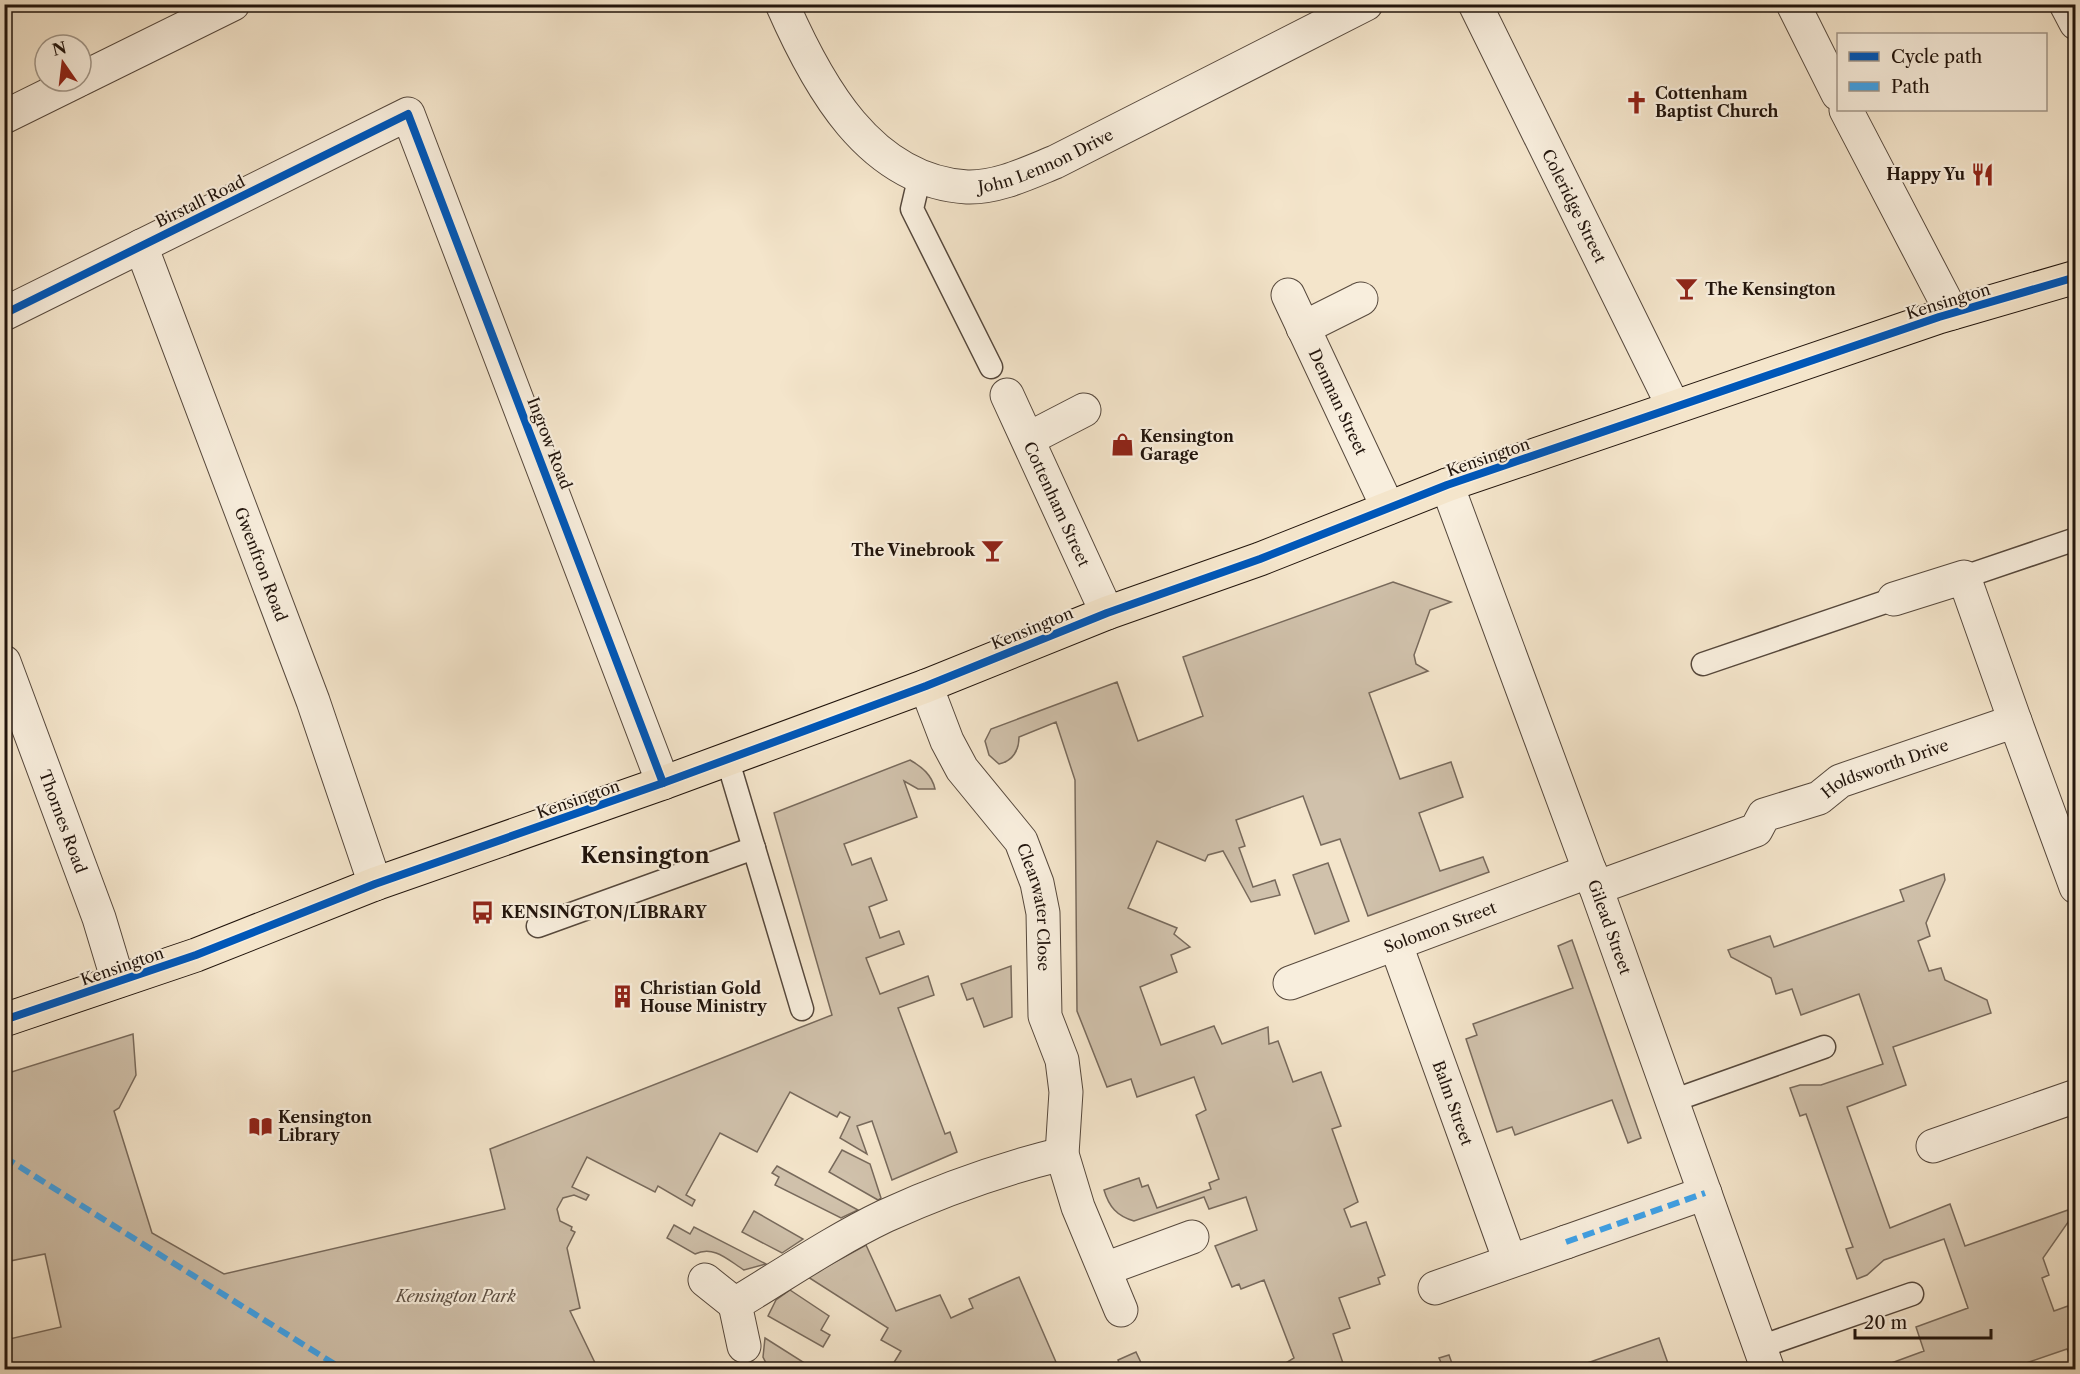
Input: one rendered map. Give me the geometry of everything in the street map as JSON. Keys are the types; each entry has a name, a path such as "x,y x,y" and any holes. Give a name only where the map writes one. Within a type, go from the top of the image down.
{"main road":[{"name":"Kensington","path":"4,1020 196,955 375,885 663,783 926,686 1107,613 1260,559 1447,485 1673,406 1952,313 2076,277"}],"street":[{"path":"93,73 233,4"},
{"name":"John Lennon Drive","path":"783,4 820,81 854,129 892,162 933,180 969,187 1011,180 1054,162 1144,114 1366,4"},
{"name":"Coleridge Street","path":"1475,4 1673,406"},
{"path":"1793,4 1837,90"},
{"path":"2066,4 2076,23"},
{"path":"4,117 53,93"},
{"path":"1847,111 1952,313"},
{"name":"Birstall Road","path":"4,314 408,114"},
{"name":"Ingrow Road","path":"408,114 593,593 663,783"},
{"name":"Gwenfron Road","path":"141,246 313,701 375,885"},
{"name":"Denman Street","path":"1288,295 1388,508"},
{"path":"1304,327 1361,299"},
{"name":"Cottenham Street","path":"1007,395 1107,613"},
{"path":"1028,439 1084,410"},
{"name":"Gilead Street","path":"1447,485 1593,880 1764,1358"},
{"path":"1894,599 1964,577 2076,887"},
{"name":"Thornes Road","path":"4,662 99,918 117,981"},
{"name":"Clearwater Close","path":"926,686 947,741 962,769 1021,841 1037,882 1043,913 1045,1016 1062,1060 1066,1092 1062,1154 1078,1207 1121,1310"},
{"name":"Holdsworth Drive","path":"1593,880 1756,830 1764,815 1819,798 1840,781 2015,721"},
{"name":"Solomon Street","path":"1290,982 1593,880"},
{"name":"Balm Street","path":"1395,945 1510,1261"},
{"path":"1933,1146 2076,1096"},
{"path":"735,1304 826,1248 886,1216 1004,1168 1062,1154"},
{"path":"1435,1288 1705,1193"},
{"path":"1105,1269 1192,1236"},
{"path":"705,1280 735,1304 744,1346"}],"lane":[{"path":"920,175 912,209 991,367"},
{"path":"1964,577 2076,540"},
{"path":"1703,664 1894,599"},
{"path":"727,758 802,1009"},
{"path":"538,926 754,848"},
{"path":"1672,1101 1824,1047"},
{"path":"1764,1358 1912,1294"}],"green space":[{"path":"1393,582 1451,602 1430,610 1414,655 1416,664 1428,671 1369,693 1400,779 1451,762 1463,797 1419,813 1440,871 1483,857 1489,872 1368,916 1340,839 1321,845 1303,796 1236,820 1245,846 1239,848 1253,887 1275,880 1280,895 1251,902 1223,851 1208,855 1205,861 1157,841 1128,908 1177,928 1174,934 1190,947 1171,955 1177,972 1140,987 1161,1045 1214,1026 1222,1044 1268,1027 1269,1044 1278,1041 1293,1082 1321,1072 1341,1126 1332,1129 1358,1202 1344,1209 1351,1227 1366,1222 1385,1275 1378,1278 1380,1284 1339,1298 1350,1328 1333,1334 1345,1369 1276,1369 1294,1358 1264,1280 1241,1289 1239,1284 1232,1287 1215,1246 1257,1230 1246,1197 1209,1209 1204,1197 1134,1221 1114,1210 1108,1201 1104,1190 1139,1178 1142,1187 1148,1185 1157,1208 1211,1189 1209,1183 1219,1179 1196,1115 1206,1110 1194,1077 1137,1097 1131,1079 1107,1087 1077,1011 1075,780 1056,722 1019,737 1014,754 1004,763 999,764 989,755 985,741 991,729 1117,682 1138,741 1203,716 1183,657"},
{"name":"Kensington Park","path":"910,760 926,772 935,789 918,789 904,781 917,817 844,844 852,865 871,858 887,900 869,907 880,938 899,931 904,944 866,958 880,994 928,976 934,995 898,1008 945,1134 950,1132 957,1152 892,1180 872,1121 857,1126 867,1154 840,1138 850,1117 840,1112 837,1117 790,1092 757,1152 720,1133 686,1195 695,1200 692,1206 658,1186 655,1192 587,1157 572,1187 589,1195 586,1200 574,1195 563,1198 557,1209 560,1221 572,1227 571,1230 575,1232 567,1248 580,1308 570,1311 598,1369 5,1369 5,1340 61,1327 45,1254 5,1262 5,1074 133,1034 136,1075 119,1108 114,1111 152,1233 224,1274 505,1209 490,1149 832,1015 774,813"},
{"path":"1328,863 1349,921 1315,934 1293,875"},
{"path":"1944,874 1945,880 1926,923 1930,936 1918,941 1929,971 1941,968 1945,980 1987,1000 1991,1013 1893,1047 1906,1085 1847,1107 1890,1228 1950,1204 1965,1246 2068,1210 2071,1218 2043,1258 2049,1275 2042,1278 2054,1311 2068,1306 2075,1324 2075,1359 2072,1361 2067,1349 2009,1369 1875,1369 1924,1351 1916,1327 1968,1308 1944,1239 1884,1260 1867,1275 1857,1279 1846,1249 1853,1247 1806,1114 1800,1116 1790,1088 1800,1085 1821,1085 1883,1064 1859,994 1801,1015 1792,989 1776,994 1771,978 1731,957 1728,950 1770,936 1774,947 1777,946 1904,901 1900,890"},
{"path":"1572,940 1641,1138 1628,1143 1612,1100 1515,1135 1512,1127 1497,1132 1466,1039 1477,1035 1473,1024 1573,988 1558,946"},
{"path":"1011,966 1012,1017 984,1027 973,998 967,1000 961,984"},
{"path":"842,1150 870,1164 881,1198 878,1200 829,1172"},
{"path":"777,1166 858,1210 841,1218 775,1185 779,1177 772,1173"},
{"path":"754,1211 803,1239 782,1253 742,1232"},
{"path":"674,1225 690,1234 694,1227 766,1264 744,1270 715,1252 695,1254 667,1238"},
{"path":"866,1245 896,1311 940,1295 951,1318 973,1308 969,1299 1019,1277 1059,1369 890,1369 901,1351 881,1340 888,1328 808,1277"},
{"path":"790,1290 829,1316 821,1330 830,1335 823,1347 768,1316 776,1300"},
{"path":"765,1338 803,1362 799,1369 769,1369 763,1357"},
{"path":"1659,1338 1670,1369 1570,1369"},
{"path":"1136,1352 1144,1369 1113,1369 1112,1367 1119,1363 1118,1360"},
{"path":"1449,1355 1454,1369 1444,1369 1439,1358"}],"marked path":[{"path":"4,1157 344,1370"},
{"path":"1566,1242 1705,1193"}],"cycle path":[{"path":"4,314 408,114 663,783"},
{"path":"4,1020 196,955 375,884 663,783 926,686 1107,613 1260,559 1447,485 1939,317 2076,277"}],"place":[{"name":"Cottenham Baptist Church","path":"1637,102"},
{"name":"Happy Yu","path":"1983,174"},
{"name":"The Kensington","path":"1687,289"},
{"name":"Kensington Garage","path":"1122,445"},
{"name":"The Vinebrook","path":"993,550"},
{"name":"KENSINGTON/LIBRARY","path":"483,912"},
{"name":"Christian Gold House Ministry","path":"622,997"},
{"name":"Kensington Library","path":"260,1126"}],"district":[{"name":"Kensington","path":"645,855"}]}
